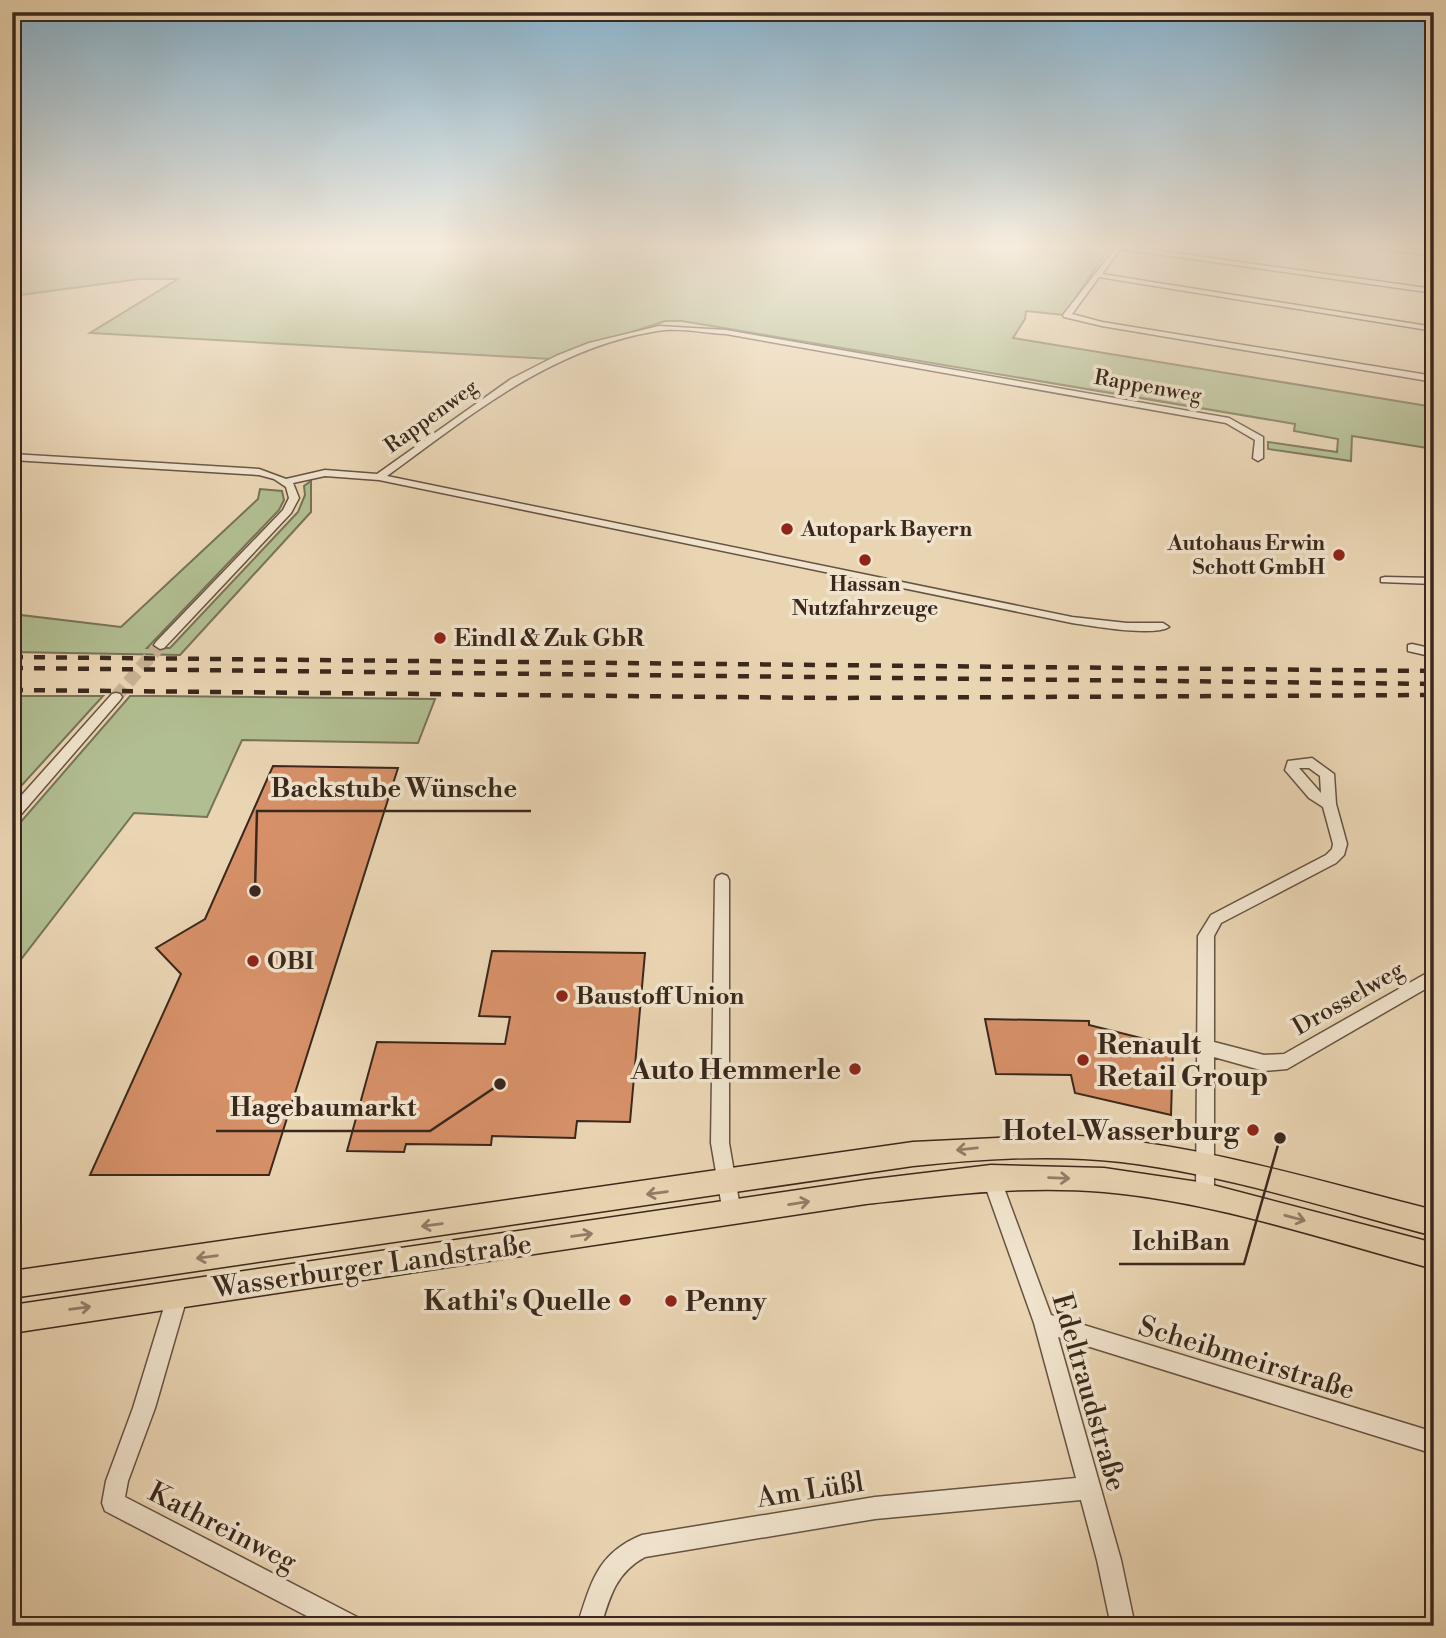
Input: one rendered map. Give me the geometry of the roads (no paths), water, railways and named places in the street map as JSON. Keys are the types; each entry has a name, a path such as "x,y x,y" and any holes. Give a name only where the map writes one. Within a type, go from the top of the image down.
{"main road":[{"name":"Wasserburger Landstraße","path":"12,1285 914,1154 1022,1145 1132,1152 1206,1164 1434,1223"},
{"name":"Wasserburger Landstraße","path":"12,1318 866,1192 991,1177 1104,1180 1205,1195 1434,1256"}],"street":[{"path":"1086,320 1434,379"},
{"path":"1381,320 1434,329"},
{"name":"Rappenweg","path":"379,477 514,381 592,345 659,328 726,331 1229,421 1260,439 1258,458"},
{"path":"12,457 259,472 285,482 294,492 287,511 160,645"},
{"name":"Rappenweg","path":"285,482 325,472 379,477 1072,620 1127,627 1163,627"},
{"path":"1385,580 1434,581"},
{"path":"1412,648 1434,653"},
{"path":"12,815 116,697"},
{"path":"1205,1195 1206,936 1209,926 1216,919 1331,859 1339,851 1340,844 1329,804"},
{"path":"722,880 720,1143 732,1213"},
{"name":"Drosselweg","path":"1205,1047 1265,1063 1287,1061 1434,976"},
{"name":"Edeltraudstraße","path":"991,1177 1044,1323 1123,1626"},
{"name":"Kathreinweg","path":"178,1294 144,1408 117,1481 113,1503 351,1626"},
{"name":"Scheibmeirstraße","path":"1044,1323 1434,1443"},
{"name":"Am Lüßl","path":"589,1626 607,1573 620,1556 642,1546 875,1508 1089,1488"}],"tunnel":[{"path":"116,697 160,645"}],"railway":[{"path":"12,657 1434,671"},
{"path":"12,668 1434,684"},
{"path":"12,690 830,698 1434,695"}],"place":[{"name":"Autopark Bayern","path":"787,529"},
{"name":"Autohaus Erwin Schott GmbH","path":"1339,555"},
{"name":"Hassan Nutzfahrzeuge","path":"865,560"},
{"name":"Eindl & Zuk GbR","path":"440,638"},
{"name":"Backstube Wünsche","path":"255,891"},
{"name":"OBI","path":"253,961"},
{"name":"Baustoff Union","path":"562,996"},
{"name":"Renault Retail Group","path":"1083,1060"},
{"name":"Auto Hemmerle","path":"855,1069"},
{"name":"Hagebaumarkt","path":"500,1084"},
{"name":"Hotel Wasserburg","path":"1253,1130"},
{"name":"IchiBan","path":"1280,1138"},
{"name":"Kathi's Quelle","path":"625,1300"},
{"name":"Penny","path":"671,1301"}]}
